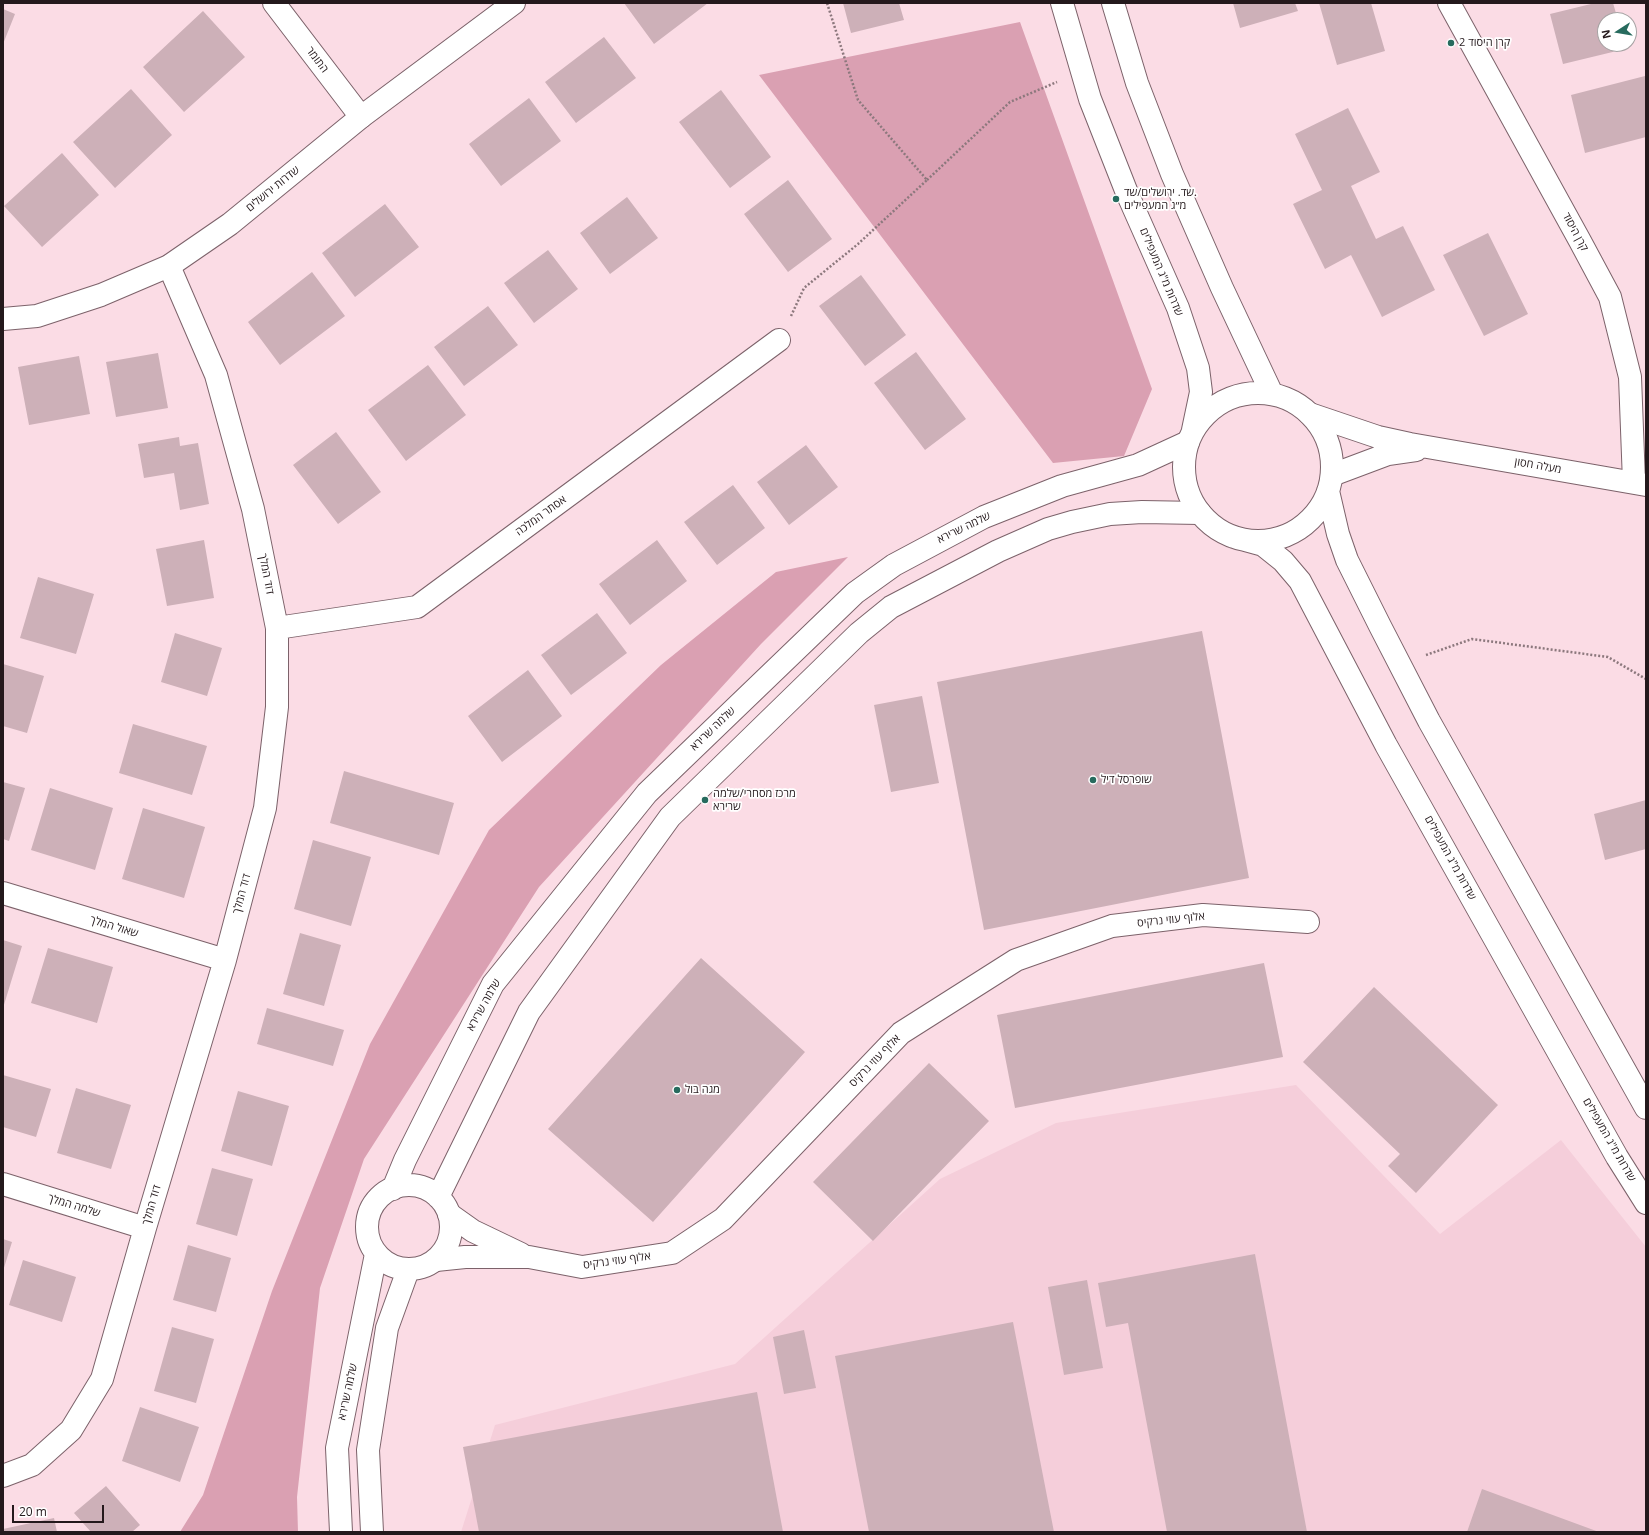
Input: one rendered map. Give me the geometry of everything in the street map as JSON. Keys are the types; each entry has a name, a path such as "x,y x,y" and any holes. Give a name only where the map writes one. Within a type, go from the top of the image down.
{"street":[{"name":"התומר","path":"274,3 361,117"},
{"name":"שדרות ירושלים","path":"3,319 37,316 101,295 169,266 230,224 361,117 514,3"},
{"name":"שדרות מ\"ג המעפילים","path":"1062,3 1090,98 1127,193 1178,308 1198,368 1201,392 1184,460 1185,479 1190,497 1200,513 1215,527 1234,537 1263,545 1283,561 1300,581 1386,745 1617,1157 1646,1203"},
{"path":"1113,3 1136,82 1172,174 1272,394"},
{"name":"קרן היסוד","path":"1449,3 1610,297 1630,377 1640,484"},
{"name":"דוד המלך","path":"3,1476 32,1465 71,1430 102,1380 145,1228 225,960 265,808 277,707 277,628 253,509 216,375 169,266"},
{"name":"אסתר המלכה","path":"277,628 417,607 779,340"},
{"path":"1191,436 1204,416 1218,404 1235,396 1253,392 1272,394 1292,401 1310,414 1324,432 1331,453 1330,483 1338,534 1347,560 1429,721 1646,1108"},
{"name":"מעלה חסון","path":"1310,414 1378,437 1429,448 1640,484"},
{"name":"שלמה שרירא","path":"393,1188 405,1160 493,984 647,793 855,594 894,565 984,517 1062,486 1138,465 1191,436"},
{"name":"מעלה חסון","path":"1330,483 1388,454 1429,448"},
{"path":"1234,537 1256,541 1280,538 1301,528 1317,511 1330,483"},
{"path":"443,1205 529,1012 670,817 858,633 891,607 998,551 1048,530 1072,522 1110,514 1142,512 1200,513"},
{"name":"שאול המלך","path":"3,893 225,960"},
{"name":"אלוף עוזי נרקיס","path":"436,1260 465,1257 529,1258 582,1267 672,1253 723,1219 901,1033 1016,960 1112,926 1204,916 1308,922"},
{"name":"שלמה המלך","path":"3,1184 145,1228"},
{"path":"416,1186 431,1191 443,1205 451,1224 448,1244 443,1253 436,1260 418,1269 408,1270 391,1265 376,1254 367,1234 367,1222 375,1202 383,1194 393,1188 416,1186"},
{"name":"אלוף עוזי נרקיס","path":"443,1205 473,1231 529,1258"},
{"name":"שלמה שרירא","path":"341,1532 337,1448 376,1254"},
{"path":"372,1532 368,1450 387,1328 408,1270"}],"path":[{"path":"828,3 858,100 927,180"},
{"path":"779,340 804,288 858,244 1010,102 1082,71"},
{"path":"1400,664 1472,639 1608,657 1646,679"}],"shaded area":[{"path":"1020,22 1152,389 1124,456 1053,463 759,75"},
{"path":"848,557 761,644 539,887 364,1159 320,1288 297,1497 298,1532 180,1532 203,1495 272,1291 370,1044 489,830 661,665 776,572"},
{"path":"1296,1085 1440,1234 1561,1140 1646,1247 1646,1532 461,1532 495,1425 735,1364 940,1179 1056,1123"}],"building":[{"path":"624,3 708,3 654,44"},
{"path":"843,3 899,3 904,20 851,33"},
{"path":"1233,3 1295,3 1298,11 1240,28"},
{"path":"1319,3 1371,3 1385,51 1337,65"},
{"path":"1595,3 1613,3 1616,12 1597,12 1597,52 1613,52 1563,64 1550,14"},
{"path":"3,9 15,14 3,44"},
{"path":"203,11 245,57 184,112 143,67"},
{"path":"604,37 636,78 576,123 545,82"},
{"path":"1645,76 1646,137 1585,153 1571,95"},
{"path":"131,89 172,135 115,188 73,142"},
{"path":"721,90 771,157 730,188 679,122"},
{"path":"529,98 561,141 501,186 469,144"},
{"path":"1348,108 1380,172 1351,186 1376,239 1403,226 1435,290 1382,317 1351,255 1325,269 1293,204 1322,190 1295,134"},
{"path":"62,153 99,195 42,247 4,206"},
{"path":"788,180 832,239 788,272 744,214"},
{"path":"627,197 658,238 610,274 580,233"},
{"path":"385,204 419,247 355,297 322,253"},
{"path":"1488,233 1528,314 1484,336 1443,255"},
{"path":"548,250 578,289 534,323 504,283"},
{"path":"312,272 345,316 280,365 248,322"},
{"path":"861,275 906,335 865,366 819,306"},
{"path":"488,306 518,345 464,386 434,347"},
{"path":"916,352 966,419 925,450 874,383"},
{"path":"158,353 168,408 116,417 106,362"},
{"path":"79,356 90,414 29,425 18,367"},
{"path":"428,365 466,415 406,461 368,410"},
{"path":"336,432 381,492 338,524 293,465"},
{"path":"179,437 180,446 198,443 209,504 180,510 174,473 144,478 138,444"},
{"path":"806,445 838,487 789,525 757,482"},
{"path":"733,485 765,528 717,565 684,522"},
{"path":"204,540 214,598 167,606 156,549"},
{"path":"657,540 687,581 630,625 599,584"},
{"path":"38,577 94,594 76,654 20,638"},
{"path":"597,613 627,653 571,695 541,655"},
{"name":"שופרסל דיל","path":"1202,631 1249,878 984,930 937,682"},
{"path":"175,633 222,648 207,696 161,682"},
{"path":"3,664 44,676 27,733 3,726"},
{"path":"528,670 562,716 502,762 468,716"},
{"path":"922,696 939,783 891,792 874,705"},
{"path":"133,724 207,746 192,795 119,773"},
{"path":"344,771 454,803 439,855 330,823"},
{"path":"3,782 25,788 9,841 3,839"},
{"path":"50,788 113,808 95,870 31,850"},
{"path":"1646,800 1646,849 1605,860 1594,814"},
{"path":"143,808 205,827 184,898 122,879"},
{"path":"313,840 371,857 351,926 294,909"},
{"path":"300,933 341,945 324,1006 283,994"},
{"path":"3,940 22,946 3,1008"},
{"path":"48,948 113,967 97,1023 31,1003"},
{"name":"מגה בול","path":"701,958 805,1052 653,1222 548,1129"},
{"path":"1264,963 1283,1057 1015,1108 997,1015"},
{"path":"1374,987 1498,1105 1416,1193 1388,1166 1400,1154 1303,1062"},
{"path":"267,1008 344,1030 333,1066 257,1044"},
{"path":"929,1063 989,1121 873,1241 813,1182"},
{"path":"3,1075 51,1089 36,1137 3,1127"},
{"path":"76,1088 131,1105 111,1169 57,1153"},
{"path":"238,1091 289,1106 272,1166 221,1151"},
{"path":"212,1168 253,1179 237,1236 196,1224"},
{"path":"3,1239 12,1242 3,1271"},
{"path":"188,1245 231,1258 216,1312 173,1300"},
{"path":"1255,1254 1307,1532 1167,1532 1128,1323 1106,1327 1098,1283"},
{"path":"23,1260 76,1277 62,1322 9,1305"},
{"path":"1087,1280 1103,1368 1064,1375 1048,1287"},
{"path":"1013,1322 1054,1532 869,1532 835,1356"},
{"path":"172,1327 214,1339 196,1403 154,1391"},
{"path":"804,1330 816,1388 784,1394 773,1337"},
{"path":"757,1392 783,1532 479,1532 463,1447"},
{"path":"140,1407 199,1427 180,1482 122,1461"},
{"path":"106,1486 140,1525 132,1532 91,1532 74,1513"},
{"path":"1482,1489 1599,1532 1467,1532"},
{"path":"54,1518 57,1532 3,1532 3,1529"}],"place":[{"name":"קרן היסוד 2","path":"1451,43"},
{"name":"שד. ירושלים/שד. מ״ג המעפילים","path":"1116,199"},
{"name":"שופרסל דיל","path":"1093,780"},
{"name":"מרכז מסחרי/שלמה שרירא","path":"705,800"},
{"name":"מגה בול","path":"677,1090"}]}
